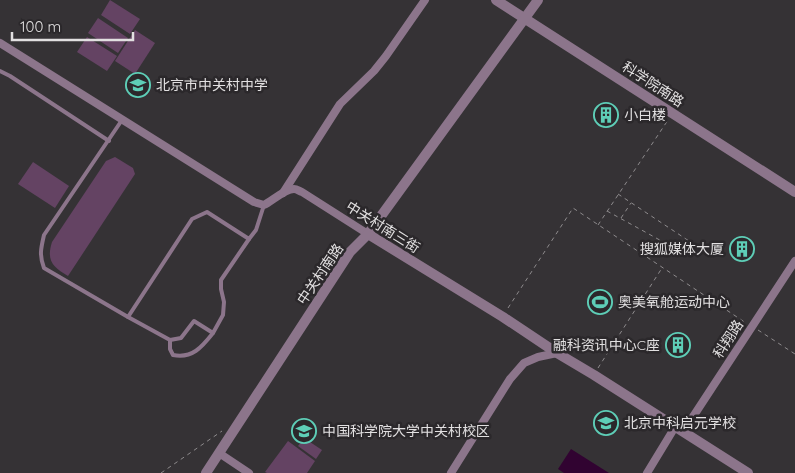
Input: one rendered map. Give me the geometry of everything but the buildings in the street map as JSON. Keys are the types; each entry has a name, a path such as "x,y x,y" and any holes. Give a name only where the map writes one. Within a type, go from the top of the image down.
{"street":[{"path":"0,43 254,202 264,205 282,194 340,104 374,71 424,0"},
{"name":"科学院南路","path":"496,0 795,192"},
{"name":"中关村南路","path":"206,473 350,252 368,234 538,0"},
{"name":"中关村南三街","path":"282,194 293,189 302,192 748,473"},
{"name":"科翔路","path":"647,473 752,326 795,261"},
{"path":"451,473 510,379 524,363 538,357 556,353"},
{"path":"219,453 249,473"}],"lane":[{"path":"0,71 108,141"},
{"path":"122,120 44,235 40,259 44,268 170,340 181,338 194,321 213,333"},
{"path":"170,340 170,349 173,355 180,357 192,354 203,346 213,333 223,314 224,302 221,280 256,230 264,205"},
{"path":"128,317 192,219 207,212 249,239"}],"path":[{"path":"598,225 673,114"},
{"path":"618,194 695,244"},
{"path":"621,218 631,202"},
{"path":"502,317 573,208 795,354"},
{"path":"607,211 687,255"},
{"path":"594,375 662,268"},
{"path":"161,473 226,428"}],"shaded area":[{"path":"110,0 140,19 130,34 101,15"},
{"path":"98,18 128,38 118,53 88,33"},
{"path":"135,30 155,43 135,74 115,61"},
{"path":"87,37 117,56 107,71 77,52"},
{"path":"115,157 133,168 135,174 68,276 58,270 50,259 52,242 106,161"},
{"path":"33,162 69,186 55,208 18,184"},
{"path":"304,438 322,450 316,459 298,446"},
{"path":"288,441 315,461 307,473 265,472"},
{"path":"571,449 609,473 564,473 558,469"}],"place":[{"name":"北京市中关村中学","path":"138,85"},
{"name":"小白楼","path":"606,115"},
{"name":"搜狐媒体大厦","path":"742,249"},
{"name":"奥美氧舱运动中心","path":"600,302"},
{"name":"融科资讯中心C座","path":"678,345"},
{"name":"北京中科启元学校","path":"606,423"},
{"name":"中国科学院大学中关村校区","path":"304,431"}]}
